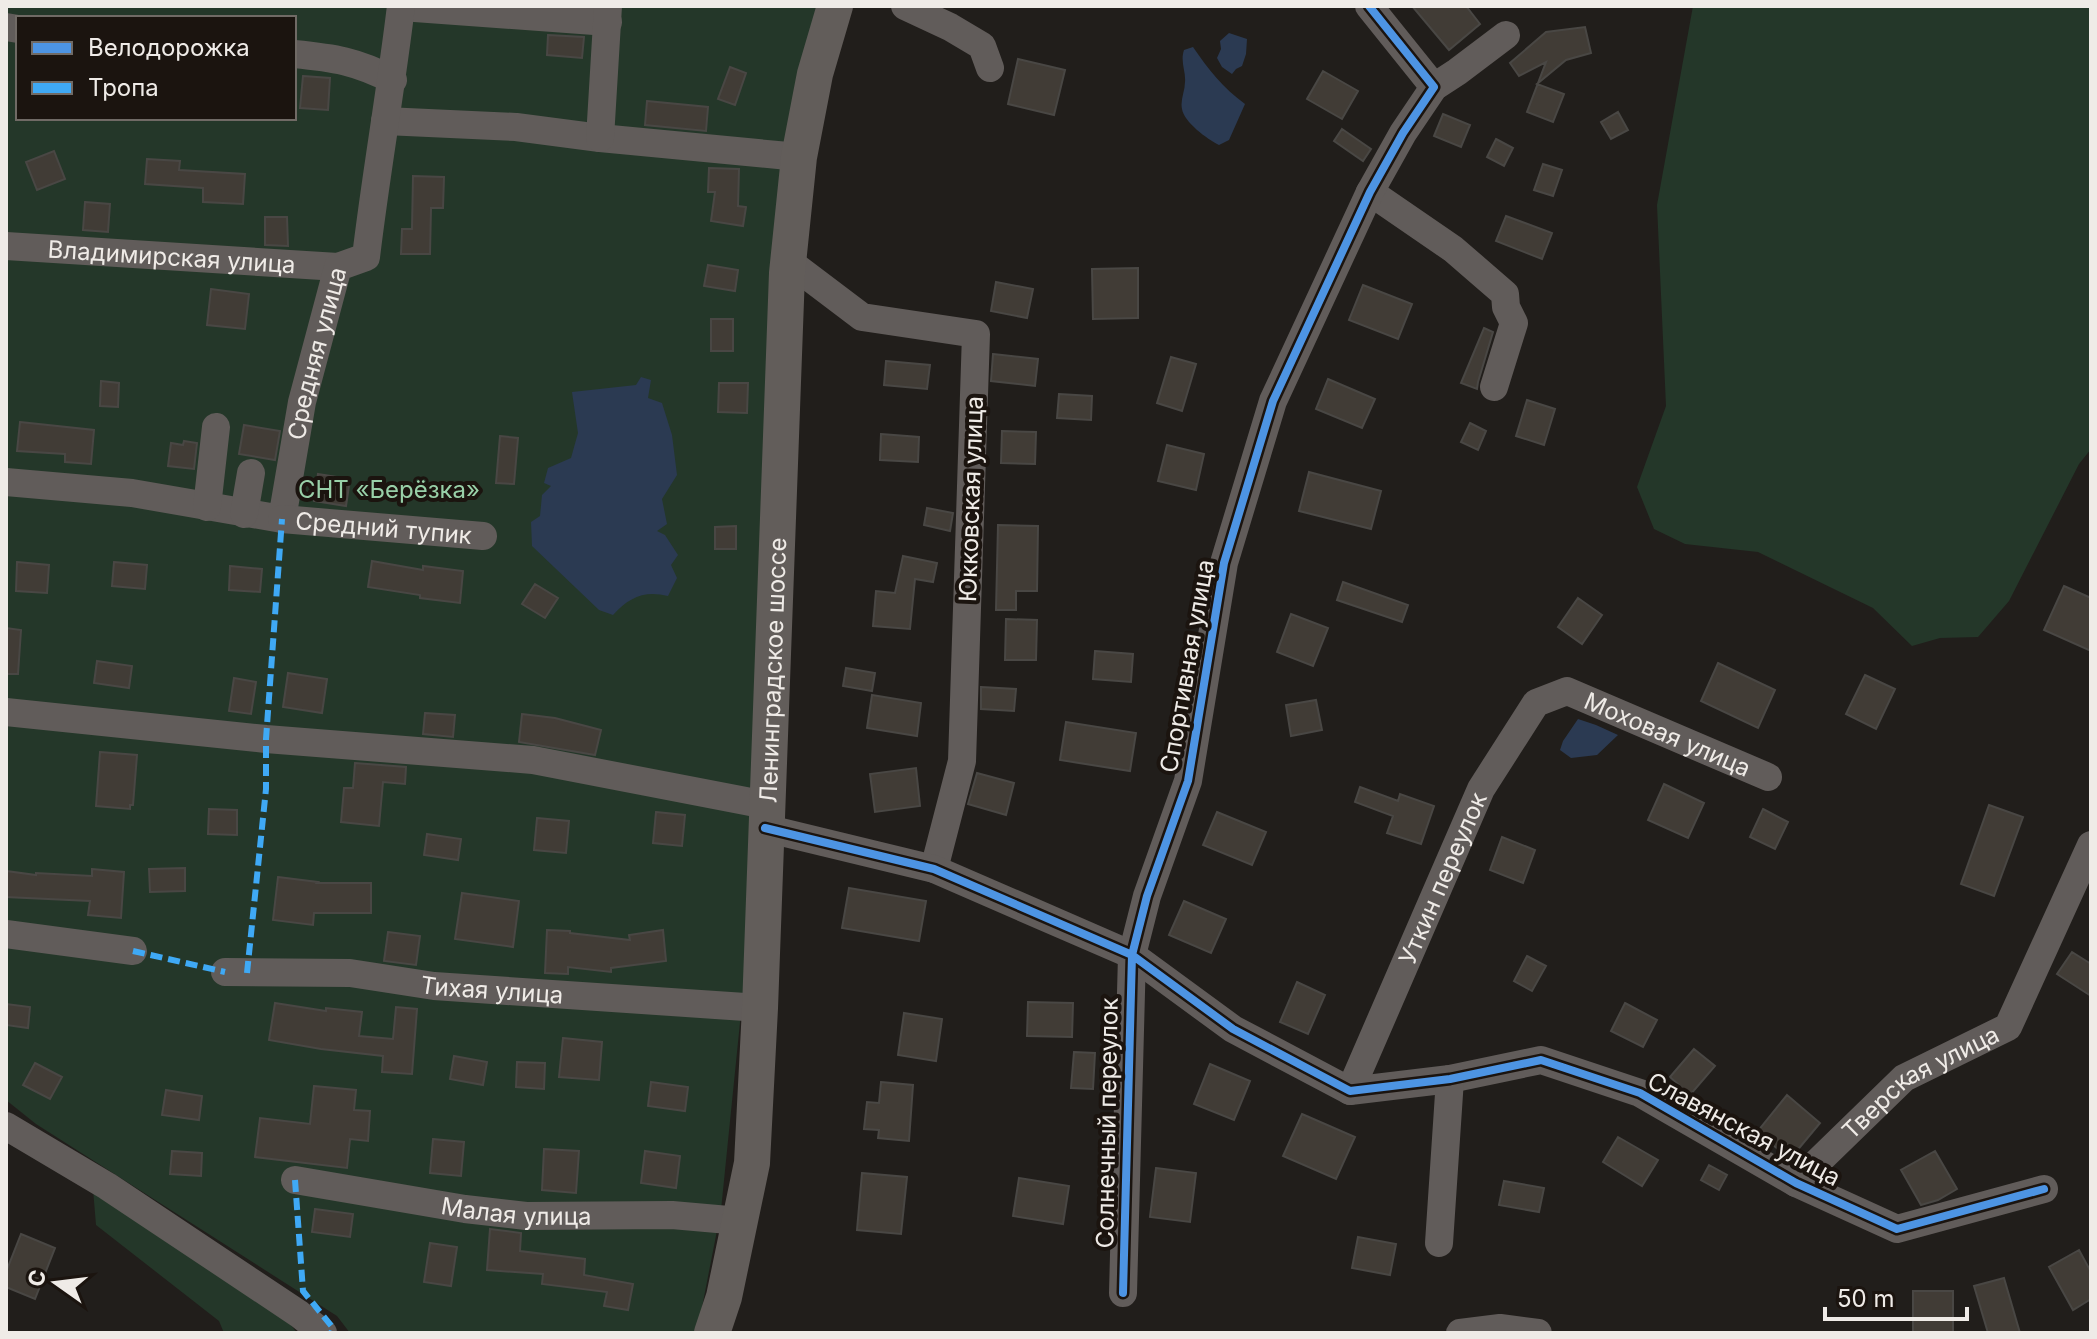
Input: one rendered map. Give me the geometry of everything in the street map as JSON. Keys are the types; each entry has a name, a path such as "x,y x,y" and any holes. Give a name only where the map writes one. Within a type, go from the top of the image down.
{"main road":[{"name":"Ленинградское шоссе","path":"715,1331 752,1163 788,261 799,157 815,74 835,6"}],"street":[{"path":"600,138 608,14 401,6 385,121 516,127 600,138 799,157"},
{"path":"905,6 982,46 990,68"},
{"path":"1369,6 1434,87 1506,35"},
{"path":"296,54 336,58 366,67 393,80"},
{"name":"Спортивная улица","path":"1132,955 1147,896 1188,781 1224,563 1273,401 1370,192 1403,133 1434,87"},
{"name":"Средняя улица","path":"282,519 302,402 338,267 366,257 385,121"},
{"path":"1370,192 1453,249 1505,294 1506,307 1514,323 1494,387"},
{"name":"Владимирская улица","path":"6,246 338,267"},
{"name":"Юкковская улица","path":"788,261 862,317 976,334 962,761 934,869"},
{"path":"207,507 216,427"},
{"path":"244,514 251,473"},
{"path":"6,482 132,493 282,519"},
{"name":"Средний тупик","path":"282,519 483,536"},
{"name":"Моховая улица","path":"1567,691 1768,777"},
{"name":"Уткин переулок","path":"1350,1091 1481,789 1536,703 1567,691"},
{"path":"6,712 266,739 533,760 766,817 934,869 1132,955 1233,1029 1350,1091"},
{"name":"Тверская улица","path":"1796,1183 1904,1078 2008,1027 2091,845"},
{"path":"6,934 133,951"},
{"name":"Солнечный переулок","path":"1123,1293 1132,955"},
{"name":"Тихая улица","path":"225,972 350,973 434,986 760,1008"},
{"name":"Славянская улица","path":"1350,1091 1450,1079 1541,1060 1640,1093 1796,1183 1897,1229 2044,1189"},
{"path":"1439,1243 1450,1079"},
{"path":"6,1126 107,1186 323,1333"},
{"name":"Малая улица","path":"295,1180 465,1209 526,1216 672,1215 740,1221"},
{"path":"1460,1333 1500,1328 1538,1333"}],"green space":[{"name":"СНТ «Берёзка»","path":"6,6 821,6 743,993 721,1210 697,1333 350,1333 337,1316 36,1124 6,1100"},
{"path":"1693,6 2091,6 2091,449 2079,464 2009,601 1978,637 1940,638 1912,646 1873,608 1758,552 1685,544 1654,529 1637,487 1666,406 1657,205"},
{"path":"93,1189 291,1325 297,1333 224,1333 219,1321 96,1225"}],"water":[{"path":"1229,33 1247,39 1242,66 1232,74 1222,67 1217,58 1220,41"},
{"path":"1193,47 1216,78 1245,104 1229,140 1219,145 1191,125 1182,109 1185,85 1183,54 1184,50"},
{"path":"641,377 651,380 648,398 662,403 672,435 677,475 662,499 667,524 657,531 665,535 678,555 671,565 677,578 668,596 638,596 613,615 599,610 532,546 531,522 540,516 542,495 551,486 544,483 548,468 571,458 578,433 572,392 636,385"},
{"path":"1578,719 1618,735 1597,755 1571,758 1560,750"}],"building":[{"path":"1412,6 1466,6 1480,24 1449,50"},
{"path":"1585,27 1591,53 1566,60 1538,83 1546,62 1519,76 1510,63 1546,32"},
{"path":"548,35 584,37 582,58 547,55"},
{"path":"1018,59 1065,70 1054,115 1008,104"},
{"path":"730,67 746,73 735,105 718,99"},
{"path":"1323,71 1358,91 1342,119 1307,99"},
{"path":"303,76 330,78 328,110 300,108"},
{"path":"1538,84 1564,94 1553,122 1527,112"},
{"path":"647,101 708,107 706,131 645,125"},
{"path":"1618,112 1628,130 1611,139 1601,122"},
{"path":"1443,114 1470,125 1461,147 1434,136"},
{"path":"1342,129 1371,149 1363,161 1334,141"},
{"path":"1496,139 1513,148 1504,166 1487,157"},
{"path":"54,151 65,179 37,190 26,162"},
{"path":"147,159 180,161 179,170 245,174 243,204 203,202 203,188 145,184"},
{"path":"1543,164 1562,170 1553,196 1534,190"},
{"path":"709,168 739,169 738,206 746,207 743,226 711,221 715,192 708,192"},
{"path":"413,176 444,177 443,208 431,208 430,254 401,254 402,229 412,229"},
{"path":"85,202 110,204 108,232 83,230"},
{"path":"1506,216 1552,233 1542,259 1496,241"},
{"path":"265,217 287,217 288,246 265,245"},
{"path":"708,265 738,270 735,291 704,286"},
{"path":"1138,268 1138,318 1093,319 1092,269"},
{"path":"996,282 1033,289 1027,318 991,311"},
{"path":"1363,285 1412,304 1398,339 1349,320"},
{"path":"211,289 249,294 245,329 207,325"},
{"path":"711,319 733,319 733,351 711,351"},
{"path":"1484,328 1493,332 1477,389 1461,383"},
{"path":"993,354 1038,359 1035,386 991,381"},
{"path":"1171,357 1196,364 1182,411 1157,403"},
{"path":"886,361 930,365 927,389 884,385"},
{"path":"1328,379 1375,399 1362,428 1316,409"},
{"path":"101,381 119,383 118,407 100,406"},
{"path":"719,383 748,383 747,413 718,412"},
{"path":"1059,394 1092,396 1091,420 1057,418"},
{"path":"1527,400 1555,409 1544,445 1516,436"},
{"path":"20,422 94,430 91,464 65,462 65,454 17,451"},
{"path":"1470,423 1486,431 1478,450 1461,442"},
{"path":"244,425 280,431 275,460 239,454"},
{"path":"1002,431 1036,432 1035,464 1001,463"},
{"path":"881,434 919,437 918,462 880,460"},
{"path":"500,436 518,438 514,484 496,483"},
{"path":"184,441 197,443 194,469 168,466 171,443 183,445"},
{"path":"1167,445 1204,454 1196,490 1158,481"},
{"path":"1309,472 1381,491 1371,529 1299,511"},
{"path":"318,474 350,479 346,506 314,501"},
{"path":"927,508 953,513 950,531 924,525"},
{"path":"998,525 1038,526 1037,591 1016,591 1016,610 996,610"},
{"path":"736,526 736,549 715,549 715,527"},
{"path":"903,556 937,563 933,582 915,579 910,629 873,626 876,591 895,593"},
{"path":"372,561 423,570 423,566 463,571 460,603 368,587"},
{"path":"17,562 49,565 47,593 16,591"},
{"path":"114,562 147,565 145,589 112,586"},
{"path":"230,566 262,569 260,592 229,590"},
{"path":"1343,582 1408,605 1402,622 1337,600"},
{"path":"535,584 558,598 545,618 522,604"},
{"path":"2064,586 2091,598 2091,651 2044,630"},
{"path":"1578,598 1602,615 1582,644 1558,627"},
{"path":"1291,614 1328,628 1313,666 1277,652"},
{"path":"1006,619 1037,620 1036,660 1005,660"},
{"path":"6,628 21,630 18,674 6,674"},
{"path":"1095,651 1133,654 1131,682 1093,679"},
{"path":"97,661 132,666 129,688 94,683"},
{"path":"1718,663 1775,690 1758,728 1701,701"},
{"path":"846,668 875,673 872,691 843,686"},
{"path":"288,673 327,679 322,713 283,707"},
{"path":"1865,675 1895,689 1876,729 1846,714"},
{"path":"234,678 256,682 251,714 229,711"},
{"path":"981,687 1016,689 1014,711 981,709"},
{"path":"872,695 921,703 917,736 867,728"},
{"path":"1316,700 1322,730 1291,736 1286,705"},
{"path":"425,713 455,715 453,737 423,734"},
{"path":"522,714 555,718 601,730 595,755 519,742"},
{"path":"1066,722 1136,733 1130,771 1060,760"},
{"path":"100,752 137,755 133,805 130,809 96,806"},
{"path":"355,763 406,767 405,784 383,782 379,826 341,822 344,788 353,788"},
{"path":"916,768 920,806 875,812 870,774"},
{"path":"977,773 1014,783 1006,815 968,804"},
{"path":"1664,784 1704,803 1688,838 1648,820"},
{"path":"1360,787 1398,801 1400,794 1434,806 1421,844 1387,833 1393,816 1355,802"},
{"path":"1989,805 2023,817 1994,896 1961,884"},
{"path":"209,809 237,810 237,835 208,834"},
{"path":"1763,809 1788,822 1775,849 1750,837"},
{"path":"656,812 685,815 682,846 653,843"},
{"path":"1217,812 1266,832 1252,865 1203,845"},
{"path":"537,818 569,821 566,853 534,850"},
{"path":"427,834 461,839 458,860 424,855"},
{"path":"1502,837 1535,850 1523,883 1490,870"},
{"path":"185,868 185,891 150,892 149,869"},
{"path":"92,869 124,872 121,918 88,915 90,901 6,897 6,871 92,876"},
{"path":"278,877 317,883 371,883 371,913 314,913 313,925 273,920"},
{"path":"849,888 926,901 919,941 842,928"},
{"path":"462,893 519,901 513,947 455,939"},
{"path":"1184,901 1226,919 1211,953 1169,935"},
{"path":"547,930 630,940 629,935 663,930 666,961 611,968 611,972 568,967 568,974 545,973"},
{"path":"388,932 420,936 416,965 384,961"},
{"path":"2072,952 2091,964 2091,996 2057,974"},
{"path":"1527,956 1546,966 1532,991 1514,981"},
{"path":"1297,982 1325,995 1308,1034 1280,1022"},
{"path":"1028,1002 1073,1003 1072,1037 1027,1036"},
{"path":"275,1003 326,1011 326,1008 362,1012 359,1036 393,1039 396,1007 417,1009 412,1074 382,1072 383,1056 269,1040"},
{"path":"1625,1003 1657,1020 1643,1047 1611,1031"},
{"path":"6,1004 30,1007 28,1028 6,1025"},
{"path":"904,1013 942,1019 936,1061 898,1055"},
{"path":"563,1038 602,1042 599,1080 559,1077"},
{"path":"1694,1049 1715,1066 1690,1095 1670,1077"},
{"path":"1074,1052 1095,1053 1093,1089 1071,1088"},
{"path":"454,1056 487,1062 483,1085 450,1079"},
{"path":"517,1062 545,1063 544,1089 516,1087"},
{"path":"35,1063 62,1077 50,1099 23,1085"},
{"path":"1210,1064 1250,1081 1234,1120 1194,1104"},
{"path":"651,1082 688,1087 685,1111 648,1106"},
{"path":"881,1082 913,1085 909,1141 878,1138 879,1130 864,1129 867,1102 879,1103"},
{"path":"314,1086 356,1090 354,1110 370,1111 368,1141 350,1139 347,1168 255,1157 260,1118 310,1124"},
{"path":"166,1090 202,1096 199,1120 162,1115"},
{"path":"1787,1095 1820,1123 1790,1159 1757,1132"},
{"path":"1302,1114 1355,1137 1336,1179 1283,1156"},
{"path":"1618,1137 1658,1160 1642,1186 1603,1162"},
{"path":"433,1139 464,1142 461,1176 430,1173"},
{"path":"544,1149 579,1151 576,1193 542,1190"},
{"path":"172,1151 202,1153 201,1176 170,1174"},
{"path":"645,1151 680,1156 676,1188 641,1183"},
{"path":"1935,1151 1957,1189 1921,1205 1901,1170"},
{"path":"1709,1165 1727,1175 1719,1190 1701,1180"},
{"path":"1156,1168 1196,1173 1190,1222 1150,1217"},
{"path":"862,1173 907,1177 901,1234 857,1230"},
{"path":"1019,1178 1069,1186 1063,1224 1013,1216"},
{"path":"1504,1181 1544,1188 1539,1212 1499,1205"},
{"path":"315,1209 353,1214 350,1237 312,1232"},
{"path":"490,1229 521,1233 520,1251 585,1259 584,1275 633,1284 628,1310 604,1306 607,1292 542,1284 543,1274 487,1270"},
{"path":"21,1234 55,1248 35,1299 6,1287 6,1272"},
{"path":"1358,1237 1396,1244 1390,1275 1352,1268"},
{"path":"430,1243 457,1247 451,1286 424,1282"},
{"path":"2079,1250 2091,1272 2091,1299 2073,1310 2049,1267"},
{"path":"2004,1278 2020,1333 1988,1333 1974,1286"},
{"path":"1913,1291 1953,1291 1953,1333 1913,1333"}],"marked path":[{"path":"247,973 266,789 266,739 282,519"},
{"path":"133,951 225,972"},
{"path":"295,1180 303,1291 333,1328 331,1333"}],"cycle path":[{"path":"1123,1293 1132,955 1147,896 1188,781 1224,563 1273,401 1370,192 1403,133 1434,87 1369,6"},
{"path":"765,828 934,869 1132,955 1233,1029 1350,1091 1450,1079 1541,1060 1640,1093 1796,1183 1897,1229 2044,1189"}]}
